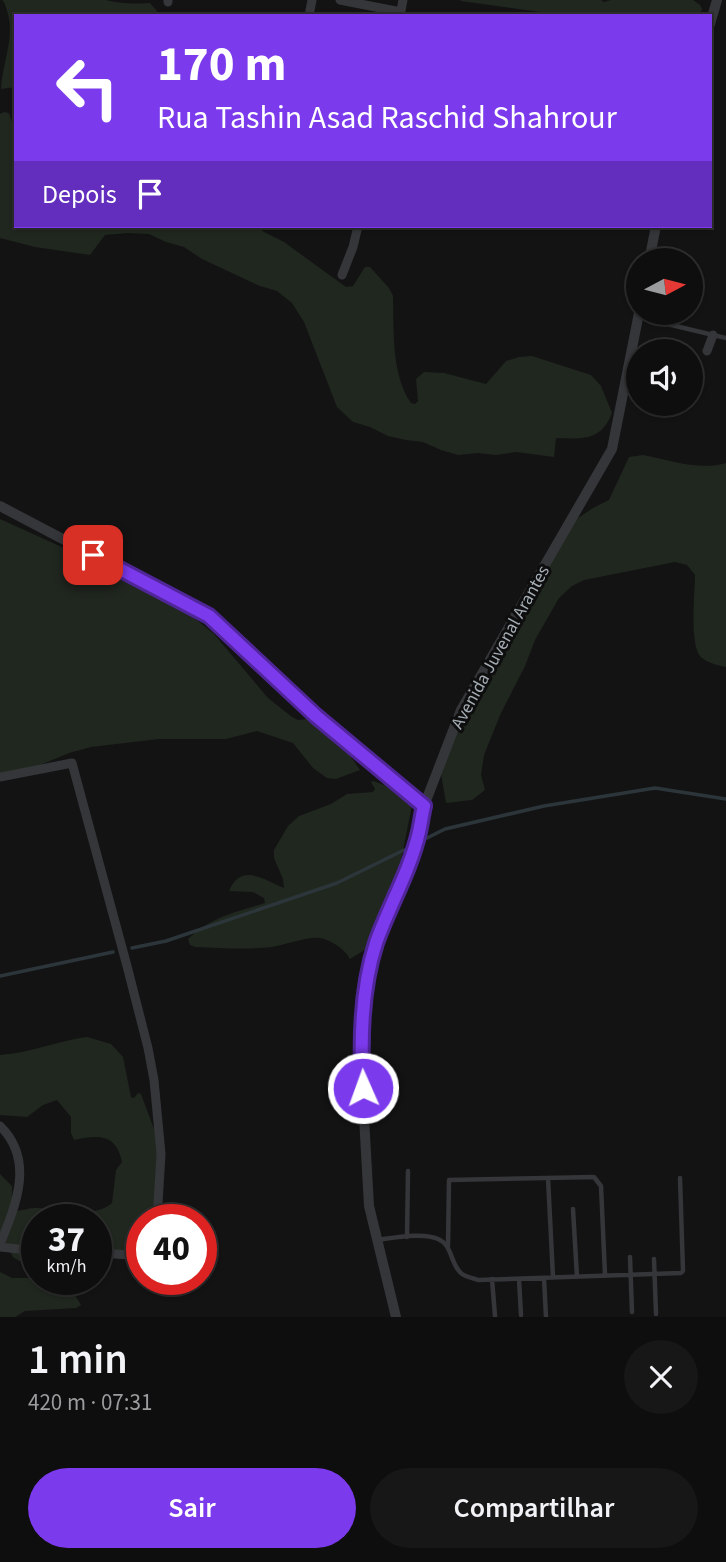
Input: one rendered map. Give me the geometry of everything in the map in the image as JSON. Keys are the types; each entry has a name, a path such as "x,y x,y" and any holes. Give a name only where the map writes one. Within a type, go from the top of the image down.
{"street":[{"path":"341,0 400,14 403,0"},
{"path":"712,17 718,0"},
{"path":"342,275 358,228"},
{"path":"652,248 656,228"},
{"name":"Avenida Juvenal Arantes","path":"396,1317 369,1206 361,1064 367,979 376,944 419,833 424,806 461,710 612,449 637,326"},
{"path":"707,351 713,335"},
{"path":"0,506 209,616 316,716 424,806"},
{"path":"0,777 72,763 148,1048 161,1154 158,1204"},
{"path":"0,1126 12,1139 20,1172 15,1207 0,1246 21,1249"}],"lane":[{"path":"680,326 726,338"},
{"path":"407,1237 408,1171"},
{"path":"448,1247 449,1180 594,1177 601,1186 605,1276"},
{"path":"548,1178 553,1278"},
{"path":"376,1240 429,1236 441,1240 448,1247 456,1266 464,1276 478,1280 681,1273 680,1178"},
{"path":"573,1209 577,1277"},
{"path":"630,1257 632,1312"},
{"path":"654,1259 656,1314"},
{"path":"544,1278 546,1317"},
{"path":"492,1279 495,1316"},
{"path":"519,1279 522,1315"}],"shaded area":[{"path":"2,0 106,0 150,3 159,14 14,14 14,87 1,89 10,27"},
{"path":"693,0 702,9 700,14 555,14 461,1"},
{"path":"9,113 14,128 14,228 259,228 284,242 346,287 353,286 365,267 370,267 389,288 393,296 397,365 411,403 418,401 416,379 424,372 444,373 486,384 506,361 532,356 591,375 601,386 612,413 608,422 590,436 556,438 554,457 516,452 458,455 423,442 388,436 353,422 337,407 304,322 292,303 277,291 202,259 184,247 149,234 105,235 90,255 35,247 0,238 0,114"},
{"path":"643,455 695,465 726,463 726,667 706,661 697,651 694,631 695,575 687,565 675,562 584,580 572,586 559,598 535,640 484,755 481,775 485,790 472,800 446,803 441,774 446,749 541,568 572,522 609,500 629,457"},
{"path":"0,519 86,558 181,607 214,634 268,698 292,717 298,720 308,719 318,726 349,754 360,770 336,779 327,778 313,768 293,743 257,731 226,739 159,739 91,747 69,753 19,774 0,778"},
{"path":"373,781 387,786 412,805 385,922 373,945 350,959 337,946 320,938 262,948 190,945 188,939 206,925 224,916 265,903 264,898 253,892 229,891 240,877 254,876 284,888 274,850 288,826 299,816 331,804 347,794 373,792"},
{"path":"87,1037 111,1044 123,1057 131,1097 141,1094 161,1148 156,1204 126,1204 126,1252 112,1258 110,1204 116,1170 122,1162 115,1146 105,1138 74,1140 71,1117 57,1100 43,1105 27,1117 0,1115 0,1055"},
{"path":"0,1174 12,1186 12,1206 21,1210 21,1261 13,1257 0,1233"},
{"path":"0,1272 12,1278 21,1278 21,1295 75,1295 81,1305 76,1308 25,1311 15,1317 0,1317"}],"waterway":[{"path":"427,838 445,829 544,806 655,788 726,799"},
{"path":"132,948 166,941 337,883 404,850"},
{"path":"0,976 113,952"}],"route":[{"path":"93,555 209,616 316,716 424,806 419,833 376,944 367,979 362,1031 363,1088"}]}
